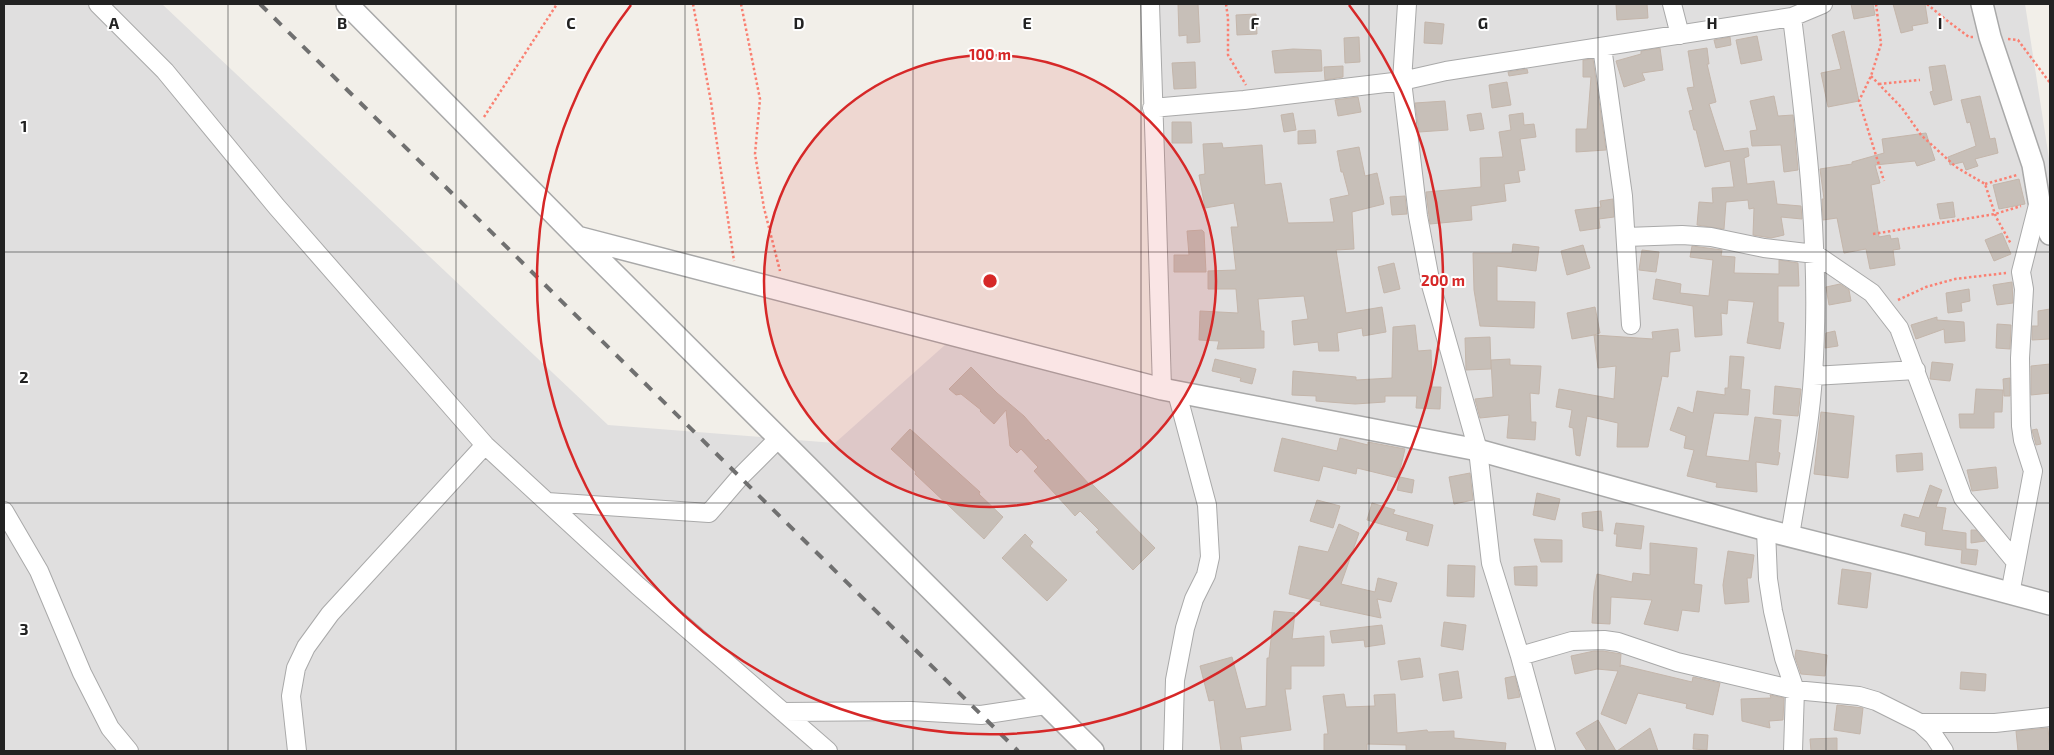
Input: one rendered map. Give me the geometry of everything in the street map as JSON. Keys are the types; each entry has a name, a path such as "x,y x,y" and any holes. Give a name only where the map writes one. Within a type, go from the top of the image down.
{"street":[{"path":"98,4 165,71 276,206 485,444 638,586 828,751"},
{"path":"1150,4 1152,108 1170,391 1207,506 1210,557 1206,575 1194,599 1185,628 1175,680 1173,751"},
{"path":"1407,4 1402,80 1418,216 1431,285 1478,450 1491,563 1520,656 1546,751"},
{"path":"1672,4 1680,35"},
{"path":"1152,108 1402,80 1446,71 1792,17 1823,4"},
{"path":"1982,4 1990,37 2013,101 2034,170 2039,201 2050,234"},
{"path":"351,6 577,237 1093,751"},
{"path":"1790,536 1814,376 1815,254 1810,176 1792,17"},
{"path":"1602,47 1623,196 1631,325"},
{"path":"2010,594 2033,471 2023,440 2021,426 2020,358 2024,289 2022,268 2039,201"},
{"path":"1626,237 1682,235 1815,254 1872,293 1899,328 1963,498 2015,561"},
{"path":"577,237 736,280 1170,391 1478,450 1766,530 2050,604"},
{"path":"1814,376 1916,370"},
{"path":"547,502 709,514 740,477 779,438"},
{"path":"297,751 291,696 296,668 306,647 330,614 485,444"},
{"path":"4,510 39,571 82,673 110,728 128,751"},
{"path":"1766,530 1768,579 1773,611 1784,658 1795,690 1793,751"},
{"path":"1520,656 1572,641 1604,640 1618,642 1677,662 1795,690 1860,696 1876,701 1920,723 1934,736 1944,751"},
{"path":"783,712 911,711 981,715 1046,705"},
{"path":"1920,723 1995,723 2050,717"}],"path":[{"path":"474,133 557,4"},
{"path":"693,4 711,102 736,280"},
{"path":"741,4 760,99 755,154 764,208 785,292"},
{"path":"1226,4 1228,55 1254,98"},
{"path":"1876,4 1881,44 1871,76 1859,100 1884,181"},
{"path":"1928,4 1945,20 1968,37 2018,40 2050,83"},
{"path":"1871,76 1902,108 1921,135 1956,167 1985,184 1995,214 2022,268 1955,279 1926,287 1883,305"},
{"path":"1879,84 1920,80"},
{"path":"1985,184 2034,170"},
{"path":"1873,234 1995,214 2039,201"}],"shaded area":[{"path":"4,4 162,4 608,425 835,443 955,336 1166,402 1159,4 2025,4 2050,165 2050,751 4,751"}],"building":[{"path":"1178,4 1198,4 1200,42 1187,43 1187,35 1179,36"},
{"path":"1616,4 1647,4 1648,18 1617,20"},
{"path":"1851,4 1873,4 1875,15 1854,19"},
{"path":"1893,4 1925,4 1928,23 1912,26 1913,30 1901,33"},
{"path":"1256,14 1257,34 1237,35 1236,15"},
{"path":"1425,22 1444,24 1442,44 1424,43"},
{"path":"1844,31 1859,101 1828,107 1821,73 1841,69 1832,35"},
{"path":"1757,36 1762,60 1741,64 1736,40"},
{"path":"1359,37 1360,62 1345,63 1344,38"},
{"path":"1730,37 1731,45 1716,48 1714,40"},
{"path":"1660,48 1663,70 1642,73 1645,80 1624,87 1616,61 1641,54 1641,51"},
{"path":"1707,48 1709,64 1707,64 1716,102 1709,104 1724,151 1748,148 1749,156 1744,158 1747,184 1774,181 1777,204 1801,206 1802,219 1781,217 1784,235 1771,238 1753,235 1754,208 1749,209 1748,200 1726,202 1724,229 1697,225 1699,202 1713,203 1712,188 1734,187 1730,161 1705,167 1696,130 1694,130 1689,111 1693,110 1687,88 1694,87 1688,51"},
{"path":"1293,49 1321,50 1322,71 1275,73 1272,51"},
{"path":"1593,59 1606,150 1576,152 1576,129 1587,129 1591,77 1583,77 1583,60"},
{"path":"1195,62 1196,88 1174,89 1172,63"},
{"path":"1945,65 1952,100 1934,105 1930,92 1933,91 1929,67"},
{"path":"1343,66 1343,77 1325,80 1324,67"},
{"path":"1527,69 1528,73 1509,76 1508,72"},
{"path":"1507,82 1511,105 1492,108 1489,85"},
{"path":"1774,96 1778,116 1793,115 1798,170 1784,172 1781,145 1752,146 1750,131 1757,130 1750,101"},
{"path":"1980,96 1990,139 1995,138 1998,153 1975,159 1978,166 1966,170 1963,162 1950,165 1948,157 1976,146 1970,122 1967,123 1961,100"},
{"path":"1358,97 1361,112 1338,116 1335,100"},
{"path":"1445,101 1448,130 1419,132 1415,103"},
{"path":"1293,113 1296,130 1284,132 1281,115"},
{"path":"1481,113 1484,129 1470,131 1467,115"},
{"path":"1523,113 1524,125 1534,124 1536,137 1520,139 1525,170 1518,171 1520,182 1504,184 1506,201 1471,206 1472,220 1430,224 1426,192 1481,187 1480,158 1503,157 1499,132 1511,130 1509,115"},
{"path":"1172,122 1191,122 1192,143 1172,143"},
{"path":"1315,130 1316,143 1298,144 1298,131"},
{"path":"1926,133 1935,160 1917,166 1915,161 1875,165 1880,183 1871,185 1879,237 1890,235 1891,239 1898,238 1900,249 1893,250 1895,265 1870,269 1866,249 1844,253 1837,218 1823,220 1822,199 1824,199 1820,169 1852,164 1852,162 1884,153 1882,139"},
{"path":"1222,143 1223,148 1262,145 1265,185 1281,183 1288,223 1334,222 1330,199 1349,195 1343,172 1341,172 1337,151 1359,147 1365,176 1377,173 1384,204 1352,212 1354,249 1336,250 1346,313 1382,307 1386,332 1363,336 1362,328 1337,333 1339,351 1319,351 1318,342 1294,345 1292,321 1308,319 1304,296 1258,299 1261,331 1264,331 1264,348 1217,349 1219,341 1199,340 1200,311 1238,313 1236,289 1208,289 1208,271 1236,270 1231,227 1238,227 1234,203 1205,208 1199,175 1205,174 1203,144"},
{"path":"2019,179 2025,204 1999,209 1993,185"},
{"path":"1405,196 1407,214 1392,215 1390,197"},
{"path":"1613,199 1614,217 1599,219 1600,228 1580,231 1575,210 1601,207 1600,201"},
{"path":"1953,202 1955,217 1940,219 1937,204"},
{"path":"1202,230 1204,232 1206,272 1174,272 1174,255 1189,255 1187,231"},
{"path":"2002,233 2011,254 1994,261 1985,240"},
{"path":"1513,244 1539,247 1536,271 1497,266 1497,301 1535,302 1534,328 1480,326 1474,290 1473,253 1512,253"},
{"path":"1583,245 1590,268 1567,275 1561,251"},
{"path":"1692,246 1722,250 1721,256 1735,257 1734,273 1779,274 1779,260 1798,263 1799,286 1778,286 1778,322 1784,323 1780,349 1747,343 1754,302 1728,300 1727,314 1721,313 1722,335 1695,337 1693,306 1653,299 1656,279 1681,284 1680,293 1709,296 1713,260 1690,257"},
{"path":"1642,250 1659,252 1656,272 1639,270"},
{"path":"1394,263 1400,289 1384,293 1378,267"},
{"path":"2012,282 2013,303 1997,305 1993,285"},
{"path":"1840,284 1849,290 1851,301 1829,305 1826,287"},
{"path":"1969,289 1970,301 1961,303 1962,311 1948,313 1946,293"},
{"path":"1595,307 1600,333 1572,339 1567,313"},
{"path":"2050,309 2050,339 2032,340 2032,326 2038,326 2038,311"},
{"path":"1937,317 1937,320 1964,322 1965,341 1945,343 1944,329 1916,339 1911,325"},
{"path":"1997,324 2011,325 2010,349 1996,348"},
{"path":"1415,325 1418,351 1431,350 1432,387 1441,387 1440,409 1416,408 1417,396 1385,396 1385,402 1355,404 1316,401 1316,396 1292,395 1293,371 1356,377 1356,380 1392,378 1393,327"},
{"path":"1678,329 1680,351 1670,352 1668,377 1662,376 1648,447 1617,447 1618,423 1587,416 1580,456 1576,455 1573,428 1569,427 1572,410 1556,407 1559,389 1614,399 1616,366 1598,368 1594,335 1653,339 1652,332"},
{"path":"1835,331 1838,346 1825,348 1826,333"},
{"path":"1490,337 1491,369 1466,370 1465,338"},
{"path":"1730,356 1744,357 1741,389 1750,390 1748,415 1714,413 1706,456 1749,461 1755,417 1781,420 1778,465 1756,462 1757,492 1716,487 1717,483 1687,476 1694,450 1684,448 1686,436 1670,430 1678,407 1693,413 1697,391 1725,395 1725,388 1728,388"},
{"path":"1215,359 1256,369 1252,384 1240,381 1241,378 1212,371"},
{"path":"1510,359 1510,365 1541,366 1539,394 1530,393 1531,422 1536,422 1535,440 1507,438 1509,415 1480,418 1475,399 1493,397 1491,360"},
{"path":"1932,362 1953,364 1950,381 1930,379"},
{"path":"2050,364 2050,393 2031,395 2031,366"},
{"path":"971,367 1024,416 1046,441 1048,439 1089,484 1091,483 1155,548 1133,570 1096,532 1099,530 1080,511 1075,516 1034,471 1038,467 1021,449 1017,453 1010,446 1006,410 994,424 981,410 961,394 956,395 949,389"},
{"path":"2010,378 2010,396 2004,396 2003,379"},
{"path":"1775,386 1801,389 1798,416 1773,414"},
{"path":"1976,389 2003,390 2002,412 1994,412 1994,428 1960,428 1959,414 1974,414"},
{"path":"1821,412 1854,416 1848,478 1814,474"},
{"path":"910,429 980,492 979,494 1003,517 984,539 891,449"},
{"path":"2037,429 2041,444 2036,445 2032,430"},
{"path":"1282,438 1337,451 1340,438 1368,445 1368,442 1405,449 1398,478 1357,468 1356,474 1323,466 1319,481 1274,471"},
{"path":"1922,453 1923,470 1897,472 1896,455"},
{"path":"1996,467 1998,488 1972,491 1967,470"},
{"path":"1470,473 1473,500 1454,504 1449,477"},
{"path":"1400,477 1414,480 1412,493 1397,490"},
{"path":"1930,485 1942,490 1936,507 1946,508 1942,530 1966,533 1966,549 1978,550 1976,565 1961,563 1962,550 1925,545 1926,532 1901,526 1904,514 1919,518"},
{"path":"1537,493 1560,499 1555,520 1533,515"},
{"path":"1317,500 1340,506 1333,528 1310,521"},
{"path":"1372,503 1395,510 1393,514 1433,525 1428,546 1406,540 1408,532 1367,520"},
{"path":"1601,511 1603,531 1583,527 1582,513"},
{"path":"1616,523 1644,526 1641,549 1616,546 1617,534 1614,534"},
{"path":"1339,524 1359,533 1341,584 1375,592 1378,578 1397,583 1391,602 1377,599 1381,618 1320,605 1321,602 1289,594 1299,546 1328,552"},
{"path":"1971,530 1976,530 1985,541 1971,543"},
{"path":"1025,534 1033,542 1030,546 1067,580 1047,601 1002,558"},
{"path":"1534,539 1562,540 1562,562 1541,562"},
{"path":"1650,543 1697,548 1694,584 1702,585 1699,612 1682,610 1678,631 1644,624 1652,600 1611,597 1610,624 1592,623 1597,574 1632,582 1633,573 1650,575"},
{"path":"1728,551 1754,555 1751,578 1747,578 1749,602 1725,604 1723,585"},
{"path":"1448,565 1475,566 1474,597 1447,596"},
{"path":"1537,566 1537,586 1515,585 1514,567"},
{"path":"1842,569 1871,573 1867,608 1838,604"},
{"path":"1274,611 1295,613 1292,639 1324,636 1324,666 1291,666 1291,689 1285,689 1291,730 1240,737 1242,751 1221,751 1214,700 1209,701 1200,666 1232,657 1246,709 1266,706 1267,658 1269,658"},
{"path":"1444,622 1466,625 1463,650 1441,646"},
{"path":"1382,625 1385,644 1365,647 1364,640 1332,643 1330,631"},
{"path":"1796,650 1827,655 1825,676 1801,674 1795,657"},
{"path":"1594,651 1621,654 1620,667 1621,665 1692,682 1693,677 1720,683 1713,715 1686,708 1687,704 1638,693 1626,724 1601,714 1618,671 1597,669 1575,674 1571,656"},
{"path":"1420,658 1423,677 1401,680 1398,661"},
{"path":"1458,671 1462,698 1443,701 1439,674"},
{"path":"1961,672 1986,674 1985,691 1960,689"},
{"path":"1515,676 1520,697 1508,699 1505,678"},
{"path":"1344,694 1346,707 1375,706 1374,695 1395,694 1397,733 1427,730 1428,732 1454,731 1454,738 1506,743 1505,751 1406,751 1406,745 1367,744 1367,751 1324,751 1324,734 1328,734 1323,696"},
{"path":"1770,695 1784,698 1783,720 1769,721 1770,728 1742,721 1741,699 1771,698"},
{"path":"1837,705 1863,708 1860,734 1834,730"},
{"path":"1598,720 1616,751 1587,751 1576,733"},
{"path":"1650,728 1658,751 1617,751"},
{"path":"2048,728 2050,751 2018,751 2016,731"},
{"path":"1694,734 1708,735 1707,750 1693,749"},
{"path":"1837,738 1837,751 1811,751 1810,739"}],"railway":[{"path":"260,4 1018,751"}]}
